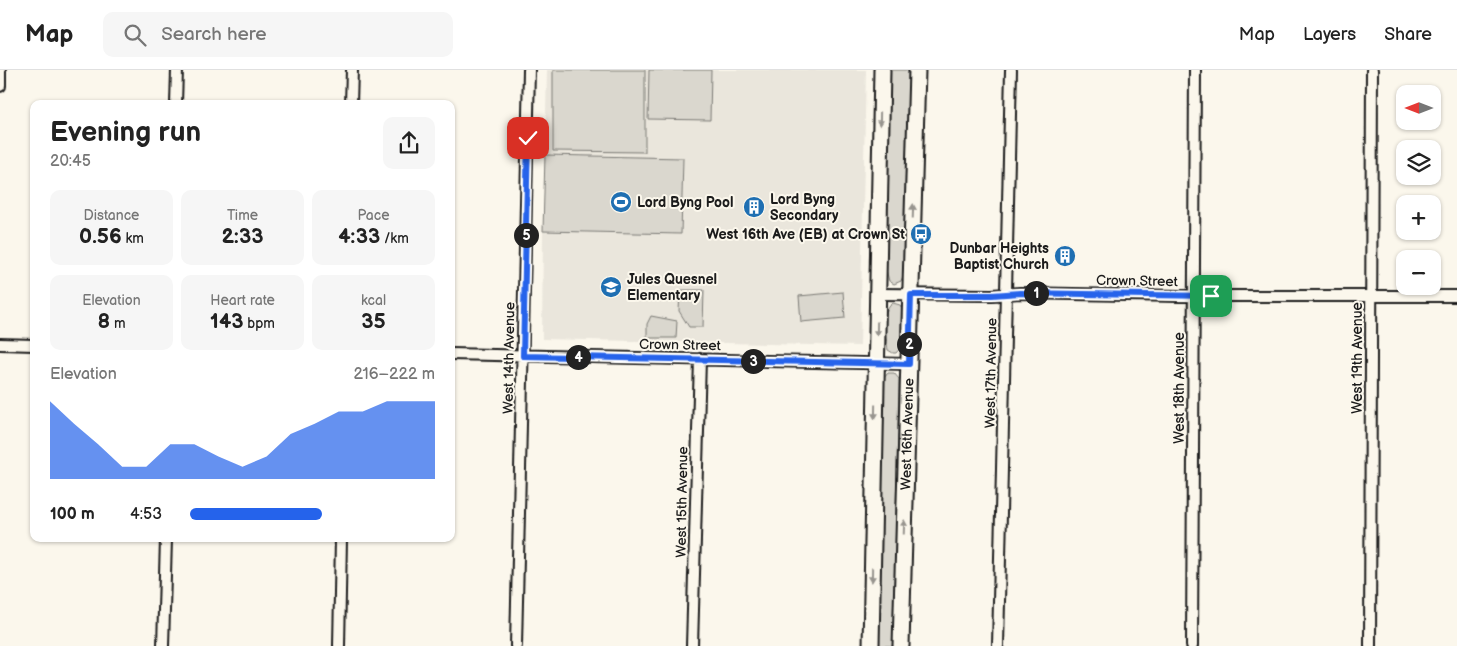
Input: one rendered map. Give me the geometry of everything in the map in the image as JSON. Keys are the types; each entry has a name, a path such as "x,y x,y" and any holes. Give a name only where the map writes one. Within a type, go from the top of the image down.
{"main road":[{"path":"871,646 882,70"},
{"name":"West 16th Avenue","path":"901,646 917,70"}],"street":[{"path":"0,70 0,86"},
{"path":"176,100 177,70"},
{"path":"351,100 352,70"},
{"name":"West 14th Avenue","path":"516,646 529,70"},
{"name":"West 17th Avenue","path":"998,646 1011,70"},
{"name":"West 18th Avenue","path":"1192,646 1195,70"},
{"name":"West 19th Avenue","path":"1370,646 1372,70"},
{"name":"Crown Street","path":"877,294 1457,296"},
{"path":"0,344 30,345"},
{"name":"Crown Street","path":"455,354 909,364"},
{"name":"West 15th Avenue","path":"692,646 700,359"},
{"path":"164,646 166,542"},
{"path":"339,646 341,542"}],"shaded area":[{"name":"Lord Byng Secondary","path":"547,70 866,70 860,346 542,339 543,231 681,234 683,158 545,155"},
{"path":"553,70 645,70 645,152 553,151"},
{"path":"649,70 711,70 710,120 648,119"},
{"path":"888,70 910,70 906,268 901,281 894,284 889,281 884,262"},
{"name":"Lord Byng Pool","path":"545,155 683,158 681,234 543,231"},
{"path":"680,290 704,290 703,327 689,327 679,311"},
{"path":"843,292 845,318 801,322 799,296"},
{"path":"893,303 900,305 903,310 902,346 896,353 888,350 885,332 886,312"},
{"path":"651,316 677,321 676,338 647,338 647,324"},
{"path":"888,373 894,373 899,379 893,646 879,646 884,378"}],"place":[{"name":"Lord Byng Pool","path":"621,202"},
{"name":"Lord Byng Secondary","path":"754,207"},
{"name":"West 16th Ave (EB) at Crown St","path":"921,234"},
{"name":"Dunbar Heights Baptist Church","path":"1065,256"},
{"name":"Jules Quesnel Elementary","path":"611,287"}],"route":[{"path":"528,138 523,356 909,364 911,295 1020,293 1211,296"}]}
